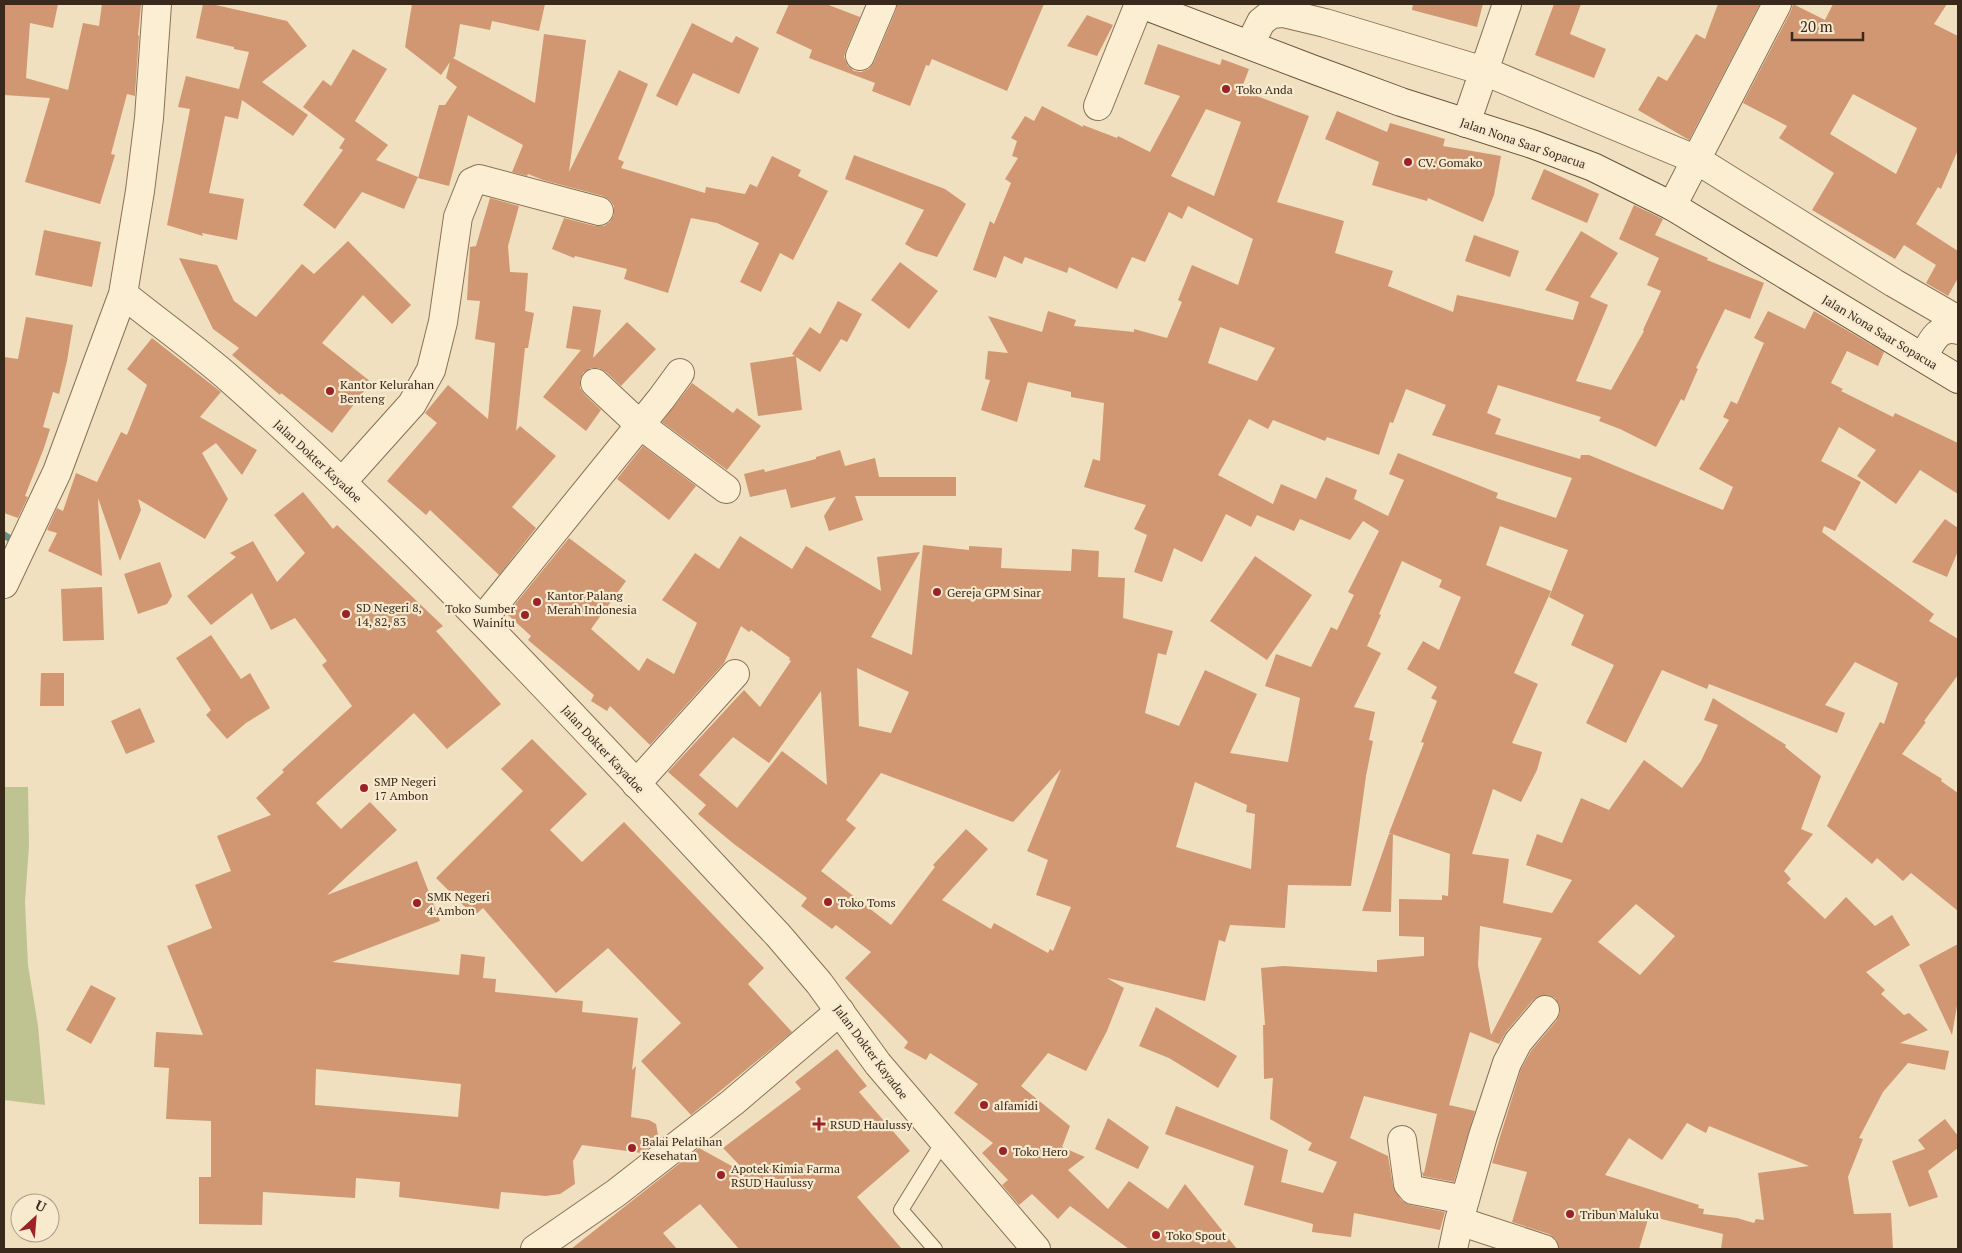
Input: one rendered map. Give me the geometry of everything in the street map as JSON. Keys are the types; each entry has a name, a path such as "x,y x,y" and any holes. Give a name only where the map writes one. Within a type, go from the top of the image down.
{"street":[{"path":"4,584 57,472 123,294 140,191 149,118 158,4"},
{"path":"860,56 882,4"},
{"path":"1098,106 1140,4"},
{"name":"Jalan Nona Saar Sopacua","path":"1140,4 1250,44 1330,76 1566,156 1593,167 1672,206 1865,324 1924,356 1958,379"},
{"path":"1466,123 1507,4"},
{"path":"1672,206 1777,4"},
{"path":"1250,44 1261,22 1271,14 1283,13 1325,23 1484,71 1697,160 1894,283 1958,326"},
{"path":"342,482 412,404 431,370 443,322 458,217 472,182 479,179 599,211"},
{"name":"Jalan Dokter Kayadoe","path":"123,294 229,379 342,482 482,620 778,935 840,1011 878,1064 1036,1249"},
{"path":"1924,356 1939,332 1958,326"},
{"path":"482,620 680,373"},
{"path":"595,383 639,424 726,489"},
{"path":"636,784 735,674"},
{"path":"1453,1249 1483,1136 1507,1064 1518,1042 1545,1010"},
{"path":"535,1249 639,1175 733,1102 840,1011"},
{"path":"1402,1140 1408,1184 1413,1190 1462,1210 1544,1249"}],"lane":[{"path":"936,1249 901,1210 943,1142"}],"green space":[{"path":"4,787 28,787 29,846 25,902 28,965 38,1026 45,1105 4,1100"}],"building":[{"path":"4,4 58,4 53,28 30,23 26,78 68,90 83,23 99,26 102,4 141,5 135,96 127,94 111,154 115,155 100,204 25,182 50,98 4,95"},
{"path":"203,4 211,4 287,21 307,46 262,82 308,115 293,136 242,100 238,119 225,116 209,193 244,199 237,240 202,233 203,236 167,225 190,109 178,107 186,76 239,89 249,52 196,38"},
{"path":"412,4 545,4 539,31 492,21 490,30 460,24 455,56 453,58 535,103 544,34 586,40 569,172 619,70 648,84 618,159 624,162 621,168 705,193 706,187 745,194 750,184 757,187 772,156 801,170 798,176 828,191 793,260 780,253 761,292 740,282 759,243 717,223 691,218 668,293 624,279 627,269 575,256 574,258 552,249 564,218 595,226 604,226 610,222 614,215 614,206 610,200 603,196 543,180 528,174 527,176 512,172 523,145 468,115 449,186 418,178 439,105 445,105 457,87 446,78 450,62 441,75 405,47"},
{"path":"789,4 826,4 860,17 844,57 848,66 854,71 861,72 869,69 874,62 897,4 1044,4 1007,91 932,59 929,66 926,65 910,106 872,91 875,83 809,58 812,50 776,33"},
{"path":"1413,4 1483,4 1477,27 1412,10"},
{"path":"1554,4 1581,4 1570,34 1606,49 1594,78 1535,55"},
{"path":"1718,4 1760,4 1689,140 1638,110 1658,76 1667,81 1696,34 1705,39"},
{"path":"1793,4 1825,20 1833,4 1947,4 1934,24 1958,36 1958,150 1941,189 1938,187 1916,224 1958,251 1958,278 1948,296 1926,283 1936,265 1904,245 1895,259 1812,210 1834,173 1779,138 1787,126 1743,103","holes":["1853,94 1917,128 1896,174 1830,134"]},
{"path":"1087,15 1113,25 1097,56 1067,46"},
{"path":"692,23 732,43 736,36 759,48 739,94 693,73 677,106 656,96"},
{"path":"1158,44 1220,65 1222,59 1249,69 1241,90 1309,116 1277,202 1344,221 1335,253 1393,271 1388,286 1453,312 1457,295 1573,320 1579,302 1545,290 1581,231 1618,253 1590,297 1608,305 1576,381 1611,390 1644,331 1661,291 1647,285 1659,258 1619,239 1634,205 1663,219 1655,235 1708,258 1707,260 1764,283 1750,319 1725,309 1696,368 1698,369 1684,401 1681,399 1656,447 1599,421 1601,417 1498,385 1487,413 1501,419 1495,434 1580,459 1581,455 1589,455 1723,510 1733,487 1699,469 1729,420 1723,417 1731,401 1737,404 1764,343 1754,338 1768,311 1805,329 1814,311 1884,352 1878,366 1847,351 1831,383 1843,389 1841,391 1893,417 1895,413 1958,443 1958,494 1920,470 1896,504 1857,476 1876,450 1839,427 1821,461 1861,482 1835,531 1824,526 1822,532 1934,614 1929,621 1958,639 1958,675 1902,754 1942,779 1941,781 1958,793 1958,911 1911,873 1903,881 1877,858 1872,864 1827,826 1880,722 1884,724 1898,683 1855,662 1825,705 1845,713 1837,733 1709,684 1707,689 1662,670 1626,743 1586,723 1614,665 1571,645 1584,615 1549,597 1568,550 1500,526 1486,565 1551,591 1514,673 1538,684 1512,743 1542,752 1537,770 1521,802 1493,789 1472,854 1509,859 1503,903 1552,913 1572,880 1526,865 1537,834 1562,843 1581,798 1609,810 1644,760 1682,788 1701,761 1718,725 1704,720 1713,698 1786,745 1785,747 1821,776 1801,829 1813,834 1784,871 1791,879 1787,883 1825,919 1846,897 1875,926 1892,915 1910,945 1866,972 1885,990 1881,994 1904,1015 1909,1013 1928,1030 1900,1043 1949,1051 1945,1070 1908,1063 1883,1092 1859,1138 1863,1139 1848,1177 1854,1214 1891,1213 1893,1249 1721,1249 1723,1234 1649,1216 1639,1249 1559,1249 1556,1239 1549,1234 1512,1222 1527,1172 1492,1163 1521,1069 1531,1051 1557,1020 1560,1013 1559,1004 1555,998 1547,995 1539,996 1533,1000 1506,1032 1499,1044 1470,1032 1449,1105 1475,1111 1454,1182 1423,1176 1422,1172 1424,1173 1437,1114 1364,1096 1350,1138 1388,1156 1393,1186 1401,1200 1410,1205 1445,1212 1440,1230 1354,1213 1351,1237 1312,1232 1313,1224 1244,1205 1254,1166 1165,1134 1176,1106 1288,1150 1281,1182 1323,1193 1337,1162 1308,1150 1312,1143 1270,1119 1273,1078 1264,1079 1263,1025 1265,1025 1261,968 1283,966 1377,972 1377,960 1424,956 1424,937 1399,936 1399,899 1442,900 1442,895 1448,896 1450,854 1389,833 1424,743 1421,742 1437,701 1431,698 1437,687 1407,669 1423,641 1439,650 1461,597 1439,587 1442,580 1402,561 1367,646 1381,653 1354,707 1375,712 1369,740 1373,741 1366,776 1351,886 1288,885 1285,928 1230,925 1225,942 1219,940 1205,1001 1107,978 1124,988 1107,1031 1086,1071 1048,1053 1021,1086 1070,1126 1062,1147 1085,1157 1068,1170 1108,1209 1129,1181 1168,1209 1185,1184 1237,1249 1129,1249 1070,1206 1058,1219 1032,1194 1019,1205 1002,1185 1008,1180 982,1153 993,1143 954,1113 978,1084 930,1053 926,1060 904,1048 908,1042 845,978 871,952 836,925 832,929 801,906 807,898 734,844 698,814 706,805 668,772 744,690 760,707 791,661 789,660 790,658 751,630 749,632 741,626 724,663 650,745 610,706 607,711 591,701 594,695 528,640 531,636 507,614 569,538 626,581 591,629 639,671 647,658 674,674 697,623 662,600 695,553 719,569 740,536 792,569 806,546 881,591 877,557 920,552 871,637 912,655 923,545 969,550 969,546 1002,548 1001,568 1071,571 1072,549 1099,551 1098,577 1125,578 1123,618 1173,631 1166,655 1158,653 1145,713 1179,726 1205,670 1257,694 1230,753 1288,762 1300,698 1265,686 1276,654 1311,667 1331,627 1337,630 1354,595 1348,592 1379,531 1363,521 1350,540 1300,519 1294,531 1257,515 1251,527 1226,514 1202,562 1174,548 1162,582 1134,572 1147,535 1134,529 1146,505 1084,487 1093,459 1100,461 1104,403 1071,397 1071,392 1028,382 1017,422 981,410 990,380 985,379 988,351 1008,353 988,316 1042,332 1048,311 1076,320 1074,326 1134,332 1134,329 1167,338 1182,302 1178,300 1192,265 1238,285 1253,239 1188,206 1182,219 1169,212 1145,262 1132,257 1117,289 1069,267 1067,273 1025,257 1022,264 1004,256 996,278 973,270 990,221 994,224 1011,183 1005,179 1018,158 1012,156 1017,141 1011,138 1025,116 1034,121 1042,106 1083,127 1083,125 1117,138 1118,136 1150,152 1180,96 1144,84","holes":["1206,109 1241,122 1214,196 1171,176","1220,327 1275,348 1257,381 1208,363","1406,389 1446,405 1432,435 1572,478 1556,518 1496,498 1498,493 1398,453 1389,474 1404,480 1388,516 1354,499 1357,490 1326,477 1316,499 1281,484 1273,504 1218,475 1249,419 1268,429 1273,420 1325,441 1327,437 1379,455 1390,422 1393,423","857,668 909,692 891,733 859,726","821,691 827,785 782,751 737,808 699,775 733,737 769,763","1061,769 1027,851 1048,860 1036,895 1071,907 1053,951 1050,949 1048,953 994,923 991,929 942,900 988,849 966,829 933,865 935,867 891,925 821,871 856,828 846,820 881,773 1013,822","1195,782 1247,805 1246,812 1255,814 1251,869 1176,847","1636,904 1675,936 1640,975 1598,942","1480,926 1542,938 1491,1035 1478,965","1687,1123 1706,1133 1709,1126 1809,1166 1758,1173 1764,1220 1756,1219 1754,1223 1737,1218 1703,1214 1704,1209 1698,1208 1699,1205 1605,1175 1629,1138 1662,1160"]},
{"path":"353,49 387,69 355,121 388,145 376,160 418,177 404,209 362,192 335,229 303,205 343,150 339,148 345,139 303,107 323,80 331,86"},
{"path":"1337,111 1387,132 1390,123 1445,139 1443,146 1501,156 1494,195 1483,222 1428,198 1427,201 1372,185 1379,162 1325,139"},
{"path":"854,155 945,189 966,204 937,257 915,250 905,244 924,210 845,179"},
{"path":"1544,169 1599,194 1587,223 1531,199"},
{"path":"490,198 519,206 508,246 510,272 528,273 525,311 534,313 528,348 525,348 516,431 520,426 556,456 512,507 536,528 499,575 430,510 426,515 387,481 437,423 425,413 448,385 488,419 495,343 475,339 480,301 467,300 470,247 476,246"},
{"path":"44,230 101,242 92,287 35,275"},
{"path":"1474,235 1519,251 1510,277 1465,261"},
{"path":"348,241 411,305 392,324 363,295 322,343 371,382 332,433 281,393 280,395 232,355 239,348 213,329 179,258 217,265 234,301 256,317 302,264 314,274"},
{"path":"900,262 938,291 909,329 871,300"},
{"path":"838,301 862,314 847,342 841,339 820,372 796,357 802,410 758,416 750,363 795,356 792,354 810,327 820,334"},
{"path":"573,306 601,310 593,358 627,322 656,349 621,386 599,368 591,368 583,373 580,380 580,388 601,410 586,431 543,397 581,350 566,348"},
{"path":"26,317 73,325 59,394 53,392 43,427 50,429 25,496 28,497 18,518 4,513 4,357 18,359"},
{"path":"152,338 221,392 200,417 257,450 242,475 216,443 202,453 228,499 205,539 138,499 141,510 120,561 98,498 102,576 48,551 57,533 47,530 57,508 63,511 76,473 97,482 121,432 127,435 147,385 127,369"},
{"path":"692,383 733,413 737,408 761,426 727,470 662,422"},
{"path":"643,446 696,486 669,520 617,479"},
{"path":"840,450 845,466 875,458 879,477 956,477 956,496 855,496 863,520 829,531 824,516 836,497 791,508 786,489 750,497 744,474 764,469 765,472 816,459 816,457"},
{"path":"303,492 333,529 337,525 443,626 436,631 501,704 447,749 414,713 316,803 341,829 370,802 397,830 327,895 417,861 440,921 332,962 459,975 461,954 485,957 483,978 496,979 495,992 583,1001 582,1012 638,1018 632,1070 636,1066 631,1117 649,1120 656,1124 659,1140 642,1153 582,1145 573,1161 575,1184 560,1194 546,1196 501,1192 499,1209 399,1197 400,1182 356,1178 355,1198 263,1192 262,1225 199,1224 199,1177 211,1177 211,1121 166,1119 169,1068 154,1067 156,1032 203,1035 167,946 212,928 195,885 231,871 217,836 271,815 256,798 284,772 282,770 352,706 322,665 327,661 295,618 271,630 252,593 211,625 187,596 236,557 230,553 253,541 277,582 305,553 274,515","holes":["316,1069 461,1084 458,1117 315,1105"]},
{"path":"1945,519 1958,528 1958,551 1947,577 1912,562"},
{"path":"1255,556 1312,595 1267,660 1210,621"},
{"path":"160,562 172,596 167,604 138,614 124,574"},
{"path":"102,587 104,640 63,641 61,589"},
{"path":"211,635 241,679 250,673 270,708 246,723 227,739 206,715 211,710 176,658"},
{"path":"41,673 64,673 64,706 40,706"},
{"path":"140,708 155,742 126,754 111,721"},
{"path":"532,739 587,794 550,830 582,862 624,822 764,968 748,984 792,1032 691,1115 641,1061 681,1023 608,948 556,993 483,908 474,916 436,878 523,791 501,769"},
{"path":"1389,834 1393,834 1391,912 1362,911"},
{"path":"1958,944 1958,1000 1952,1035 1919,965"},
{"path":"91,985 116,998 91,1044 66,1030"},
{"path":"1156,1007 1237,1056 1218,1088 1169,1058 1139,1046"},
{"name":"RSUD Haulussy","path":"837,1049 867,1086 859,1092 910,1151 857,1197 902,1249 739,1249 700,1204 663,1233 677,1249 571,1249 699,1148 750,1176 723,1148 801,1089 795,1082"},
{"path":"1108,1118 1149,1147 1138,1169 1095,1149"},
{"path":"1945,1119 1958,1136 1958,1148 1928,1171 1938,1197 1909,1207 1892,1161 1925,1149 1918,1140"}],"waterway":[{"path":"4,535 17,543"}],"place":[{"name":"Toko Anda","path":"1226,89"},
{"name":"CV. Gomako","path":"1408,162"},
{"name":"Kantor Kelurahan Benteng","path":"330,391"},
{"name":"Gereja GPM Sinar","path":"937,592"},
{"name":"Kantor Palang Merah Indonesia","path":"537,602"},
{"name":"SD Negeri 8, 14, 82, 83","path":"346,614"},
{"name":"Toko Sumber Wainitu","path":"525,615"},
{"name":"SMP Negeri 17 Ambon","path":"364,788"},
{"name":"Toko Toms","path":"828,902"},
{"name":"SMK Negeri 4 Ambon","path":"417,903"},
{"name":"alfamidi","path":"984,1105"},
{"name":"RSUD Haulussy","path":"819,1124"},
{"name":"Balai Pelatihan Kesehatan","path":"632,1148"},
{"name":"Toko Hero","path":"1003,1151"},
{"name":"Apotek Kimia Farma RSUD Haulussy","path":"721,1175"},
{"name":"Tribun Maluku","path":"1570,1214"},
{"name":"Toko Spout","path":"1156,1235"}]}
